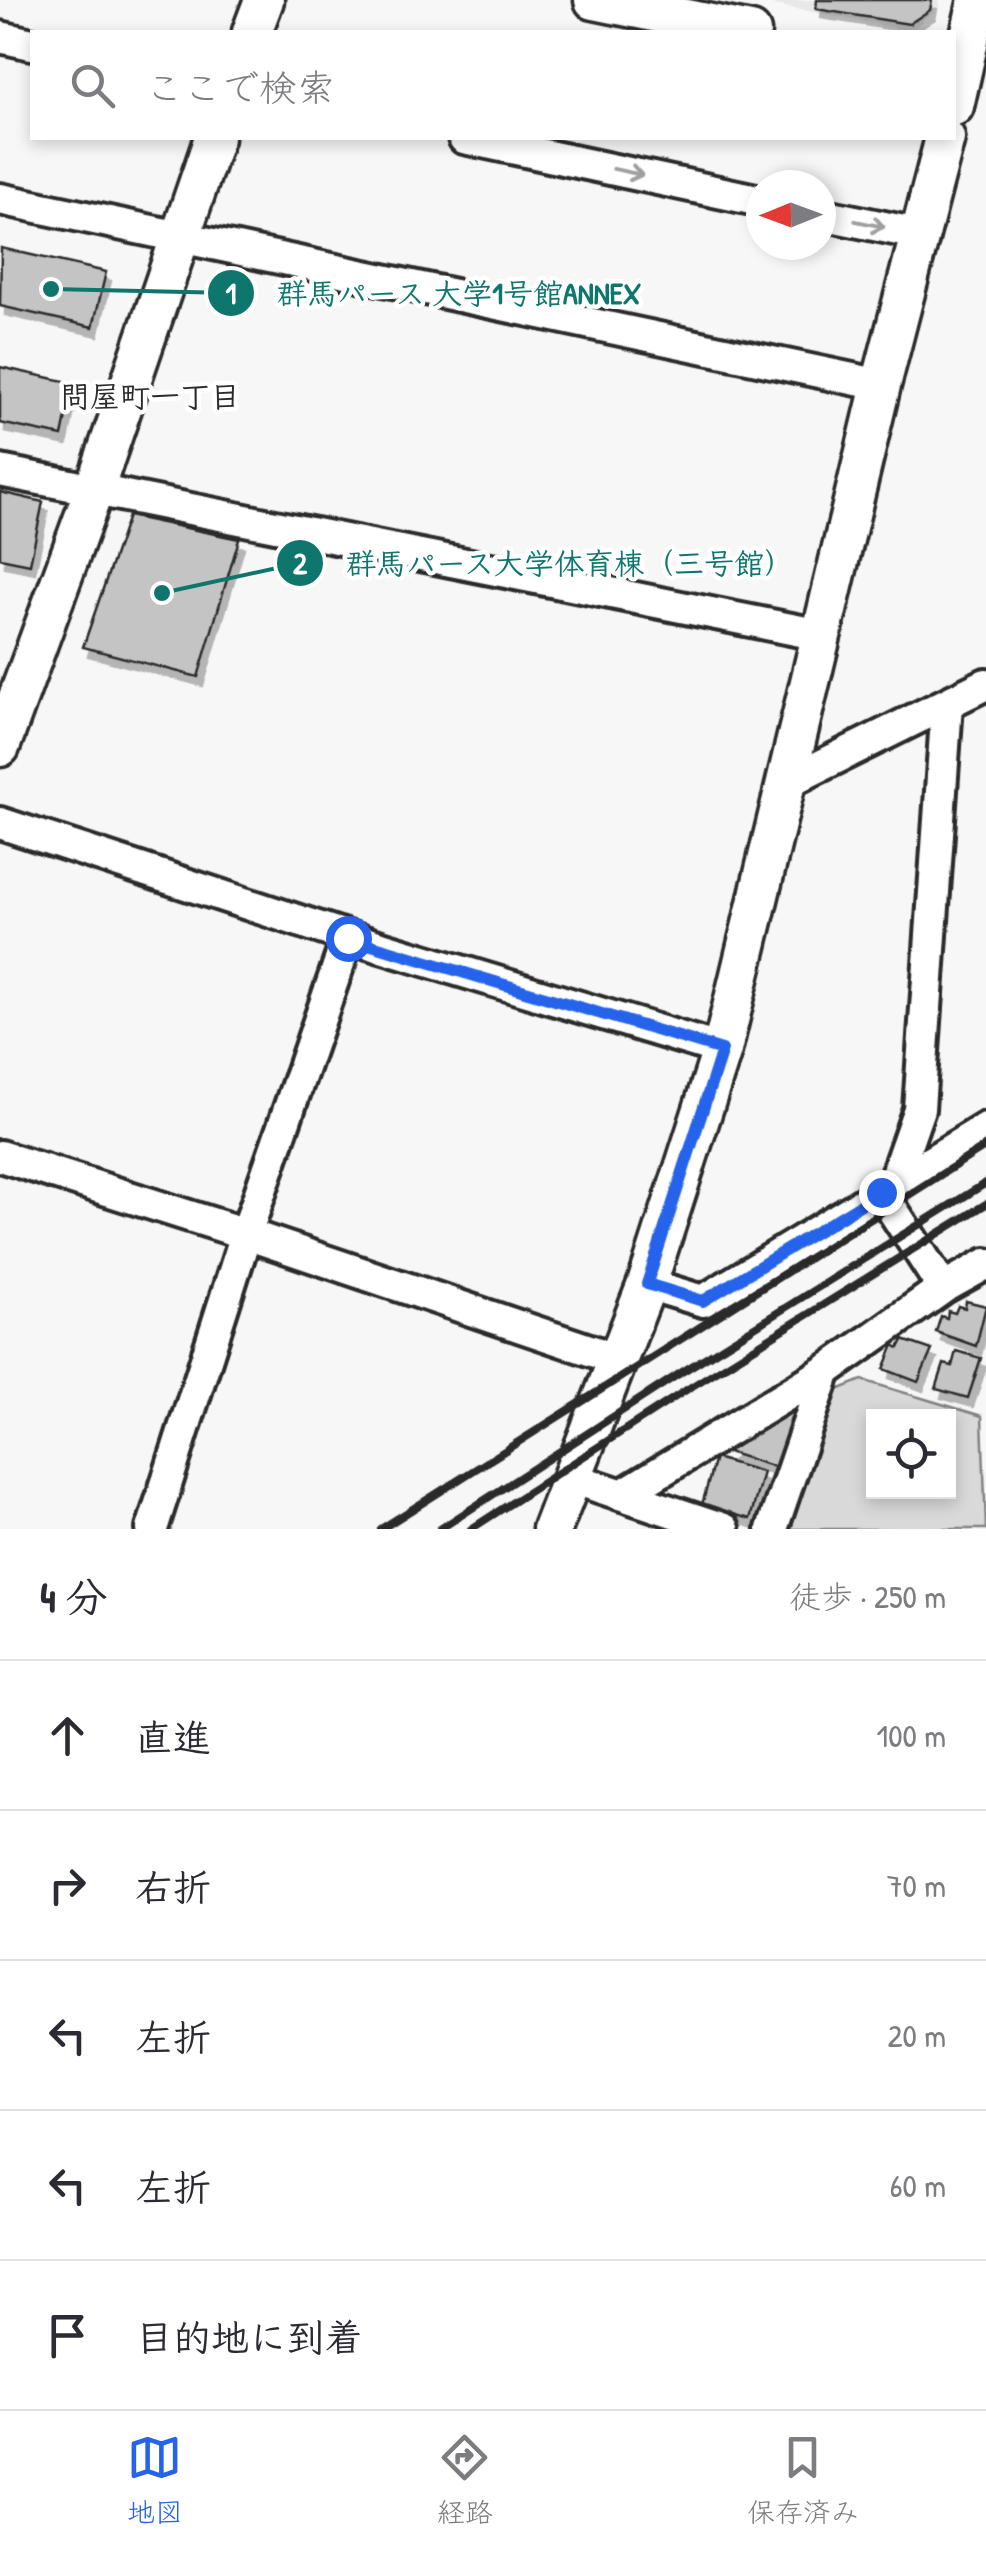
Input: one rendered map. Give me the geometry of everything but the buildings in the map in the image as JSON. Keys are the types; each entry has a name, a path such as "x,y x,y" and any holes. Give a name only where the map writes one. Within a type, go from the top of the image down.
{"street":[{"path":"253,30 264,0"},
{"path":"594,0 741,30"},
{"path":"964,84 978,0"},
{"path":"0,37 30,44"},
{"path":"0,747 94,490 213,140"},
{"path":"473,140 746,198"},
{"path":"552,1529 647,1284 722,1050 881,385 944,140"},
{"path":"0,198 881,385"},
{"path":"836,217 918,234"},
{"path":"0,471 821,635"},
{"path":"786,783 986,684"},
{"path":"886,1189 919,1109 947,704"},
{"path":"0,824 348,938 722,1050"},
{"path":"152,1529 246,1234 348,938"},
{"path":"647,1284 703,1301 986,1128"},
{"path":"0,1156 619,1360"},
{"path":"886,1189 943,1288"},
{"path":"622,1495 826,1371 943,1288 986,1264"},
{"path":"772,1529 826,1371"},
{"path":"572,1478 724,1529"}],"shaded area":[{"path":"750,0 940,0 939,6 912,30"},
{"path":"862,1380 982,1416 986,1529 791,1529 835,1391"}],"railway":[{"path":"381,1529 986,1146"},
{"path":"440,1529 682,1372 986,1183"},
{"path":"471,1529 986,1204"}],"place":[{"name":"群馬パース 大学1号館ANNEX","path":"51,289"},
{"name":"群馬パース大学体育棟（三号館）","path":"162,593"}],"district":[{"name":"問屋町一丁目","path":"150,396"}],"route":[{"path":"348,938 722,1050 647,1284 703,1301 881,1192"}]}
